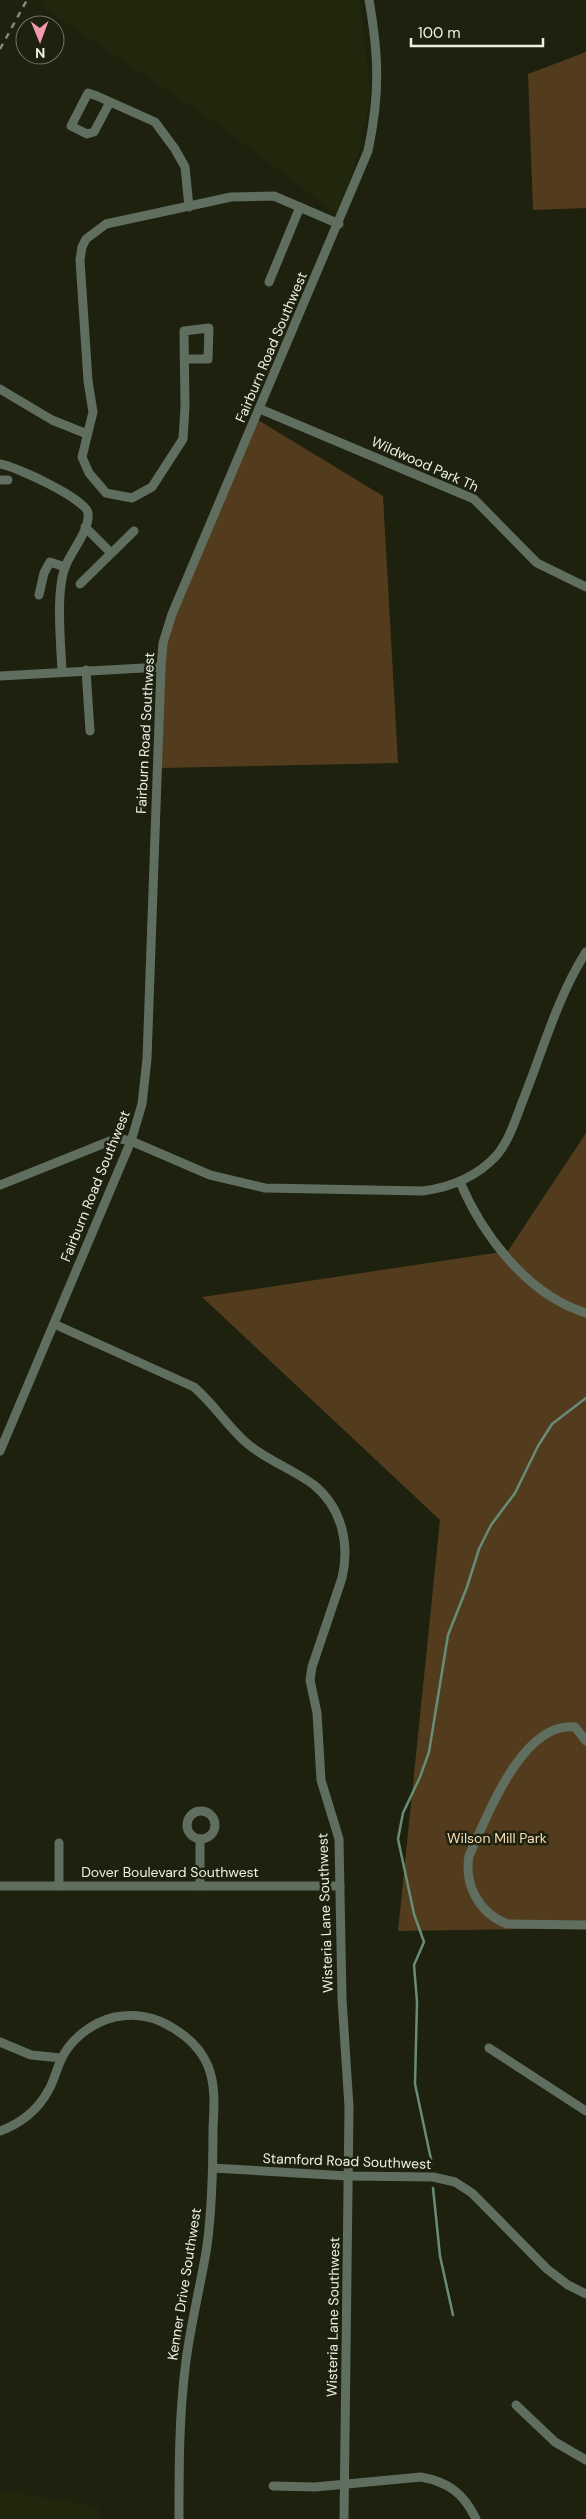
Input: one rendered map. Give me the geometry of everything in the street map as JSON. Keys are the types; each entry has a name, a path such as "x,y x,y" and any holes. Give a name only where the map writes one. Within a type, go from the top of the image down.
{"street":[{"name":"Fairburn Road Southwest","path":"0,1451 131,1141 142,1104 147,1059 163,643 172,614 339,224 368,151 376,111 378,70 376,38 369,0"},
{"path":"110,102 94,132 87,134 71,126 88,93 110,102 155,122 176,149 186,167 189,207"},
{"path":"184,359 183,439 152,487 132,498 119,497 101,489 89,473 82,457 93,412 88,381 80,260 82,247 86,239 106,224 232,197 274,196 339,224"},
{"path":"269,282 300,207"},
{"path":"0,389 52,420 87,434"},
{"name":"Wildwood Park Th","path":"260,409 474,499 537,563 586,587"},
{"path":"0,464 16,469 83,504 88,511 85,527 65,567 60,602 62,672"},
{"path":"85,527 111,553"},
{"path":"80,584 134,531"},
{"path":"39,595 44,573 50,562 65,567"},
{"path":"0,676 161,667"},
{"path":"86,670 90,731"},
{"path":"0,1185 110,1141 121,1139 131,1141 210,1175 265,1188 423,1191 442,1188 460,1182 488,1164 508,1138 560,999 586,952"},
{"path":"460,1182 485,1227 524,1276 562,1302 586,1313"},
{"name":"Wisteria Lane Southwest","path":"54,1324 194,1387 212,1402 247,1444 268,1459 313,1485 327,1498 338,1514 345,1539 345,1565 312,1667 310,1680 317,1713 321,1780 339,1839 342,1999 348,2107 344,2519"},
{"path":"586,1741 575,1727 564,1726 555,1728 534,1742 509,1773 469,1856 466,1871 469,1884 495,1920 506,1924 586,1925"},
{"path":"200,1839 200,1886"},
{"path":"59,1842 59,1886"},
{"name":"Dover Boulevard Southwest","path":"0,1886 340,1886"},
{"name":"Kenner Drive Southwest","path":"0,2131 13,2127 34,2111 48,2091 61,2058 71,2043 98,2023 115,2018 148,2017 166,2023 180,2032 192,2041 202,2055 212,2080 213,2168 207,2245 185,2370 179,2437 179,2519"},
{"path":"0,2042 31,2055 61,2058"},
{"path":"489,2048 586,2111"},
{"name":"Stamford Road Southwest","path":"213,2168 348,2176 433,2177 455,2182 472,2193 547,2269 568,2285 586,2294"},
{"path":"516,2405 555,2442 586,2460"},
{"path":"274,2486 345,2485 421,2477 437,2480 454,2488 463,2498 476,2519"}],"shaded area":[{"path":"46,0 360,0 371,96 360,148 338,215 217,124 65,22 65,15 54,15 42,7"},
{"path":"0,2490 99,2507 99,2519 0,2519"}],"green space":[{"path":"586,52 586,208 533,210 528,74"},
{"path":"258,420 383,496 398,763 161,768 164,635"},
{"name":"Wilson Mill Park","path":"586,1133 586,1928 398,1931 440,1520 202,1297 508,1251"}],"waterway":[{"path":"432,2164 415,2084 417,2002 414,1965 424,1942 414,1914 398,1839 403,1813 420,1777 429,1752 448,1635 467,1587 479,1549 491,1525 515,1493 538,1446 552,1424 586,1398"},
{"path":"433,2188 440,2256 453,2315"}],"railway":[{"path":"0,49 27,0"}]}
